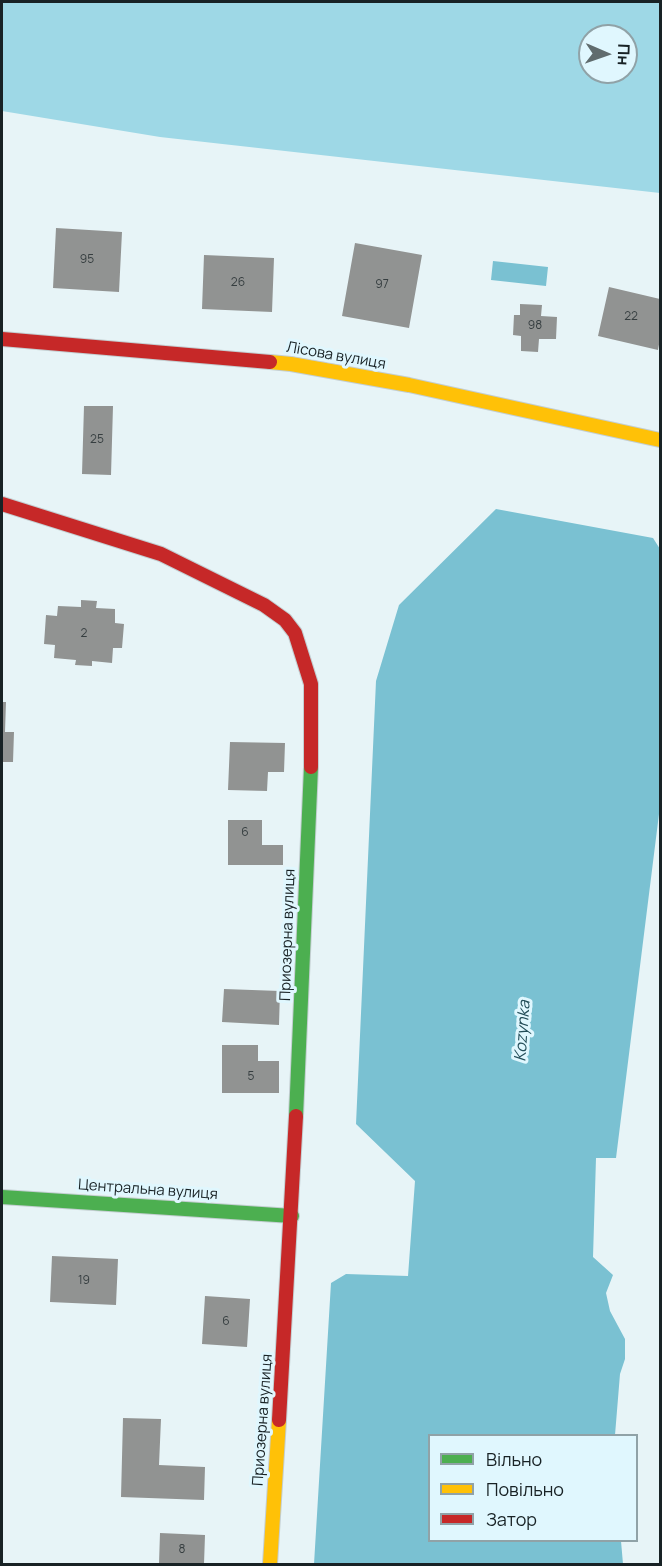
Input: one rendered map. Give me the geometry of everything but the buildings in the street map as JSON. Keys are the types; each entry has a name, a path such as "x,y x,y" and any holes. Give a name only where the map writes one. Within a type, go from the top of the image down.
{"street":[{"name":"Лісова вулиця","path":"2,339 291,364 409,386 660,440"},
{"name":"Приозерна вулиця","path":"2,504 161,554 264,605 285,620 295,633 311,684 308,855 292,1216 270,1564"},
{"name":"Центральна вулиця","path":"2,1197 292,1216"}],"shaded area":[{"path":"2,2 660,2 660,193 160,137 2,111"}],"water":[{"path":"493,261 548,267 546,286 491,280"},
{"name":"Kozynka","path":"496,509 653,538 660,549 660,806 616,1158 596,1158 593,1257 613,1275 606,1293 610,1311 625,1339 625,1359 620,1374 615,1434 428,1434 428,1542 621,1542 623,1564 314,1564 331,1283 346,1274 408,1276 415,1181 356,1124 376,681 399,605"}],"traffic: fast":[{"path":"296,1116 311,767"},
{"path":"2,1197 292,1216"}],"traffic: slow":[{"path":"270,362 409,385 660,440"},
{"path":"270,1564 279,1420"}],"traffic: jam":[{"path":"2,339 270,362"},
{"path":"2,504 161,554 264,605 285,620 295,633 311,684 311,767"},
{"path":"279,1420 296,1116"}]}
